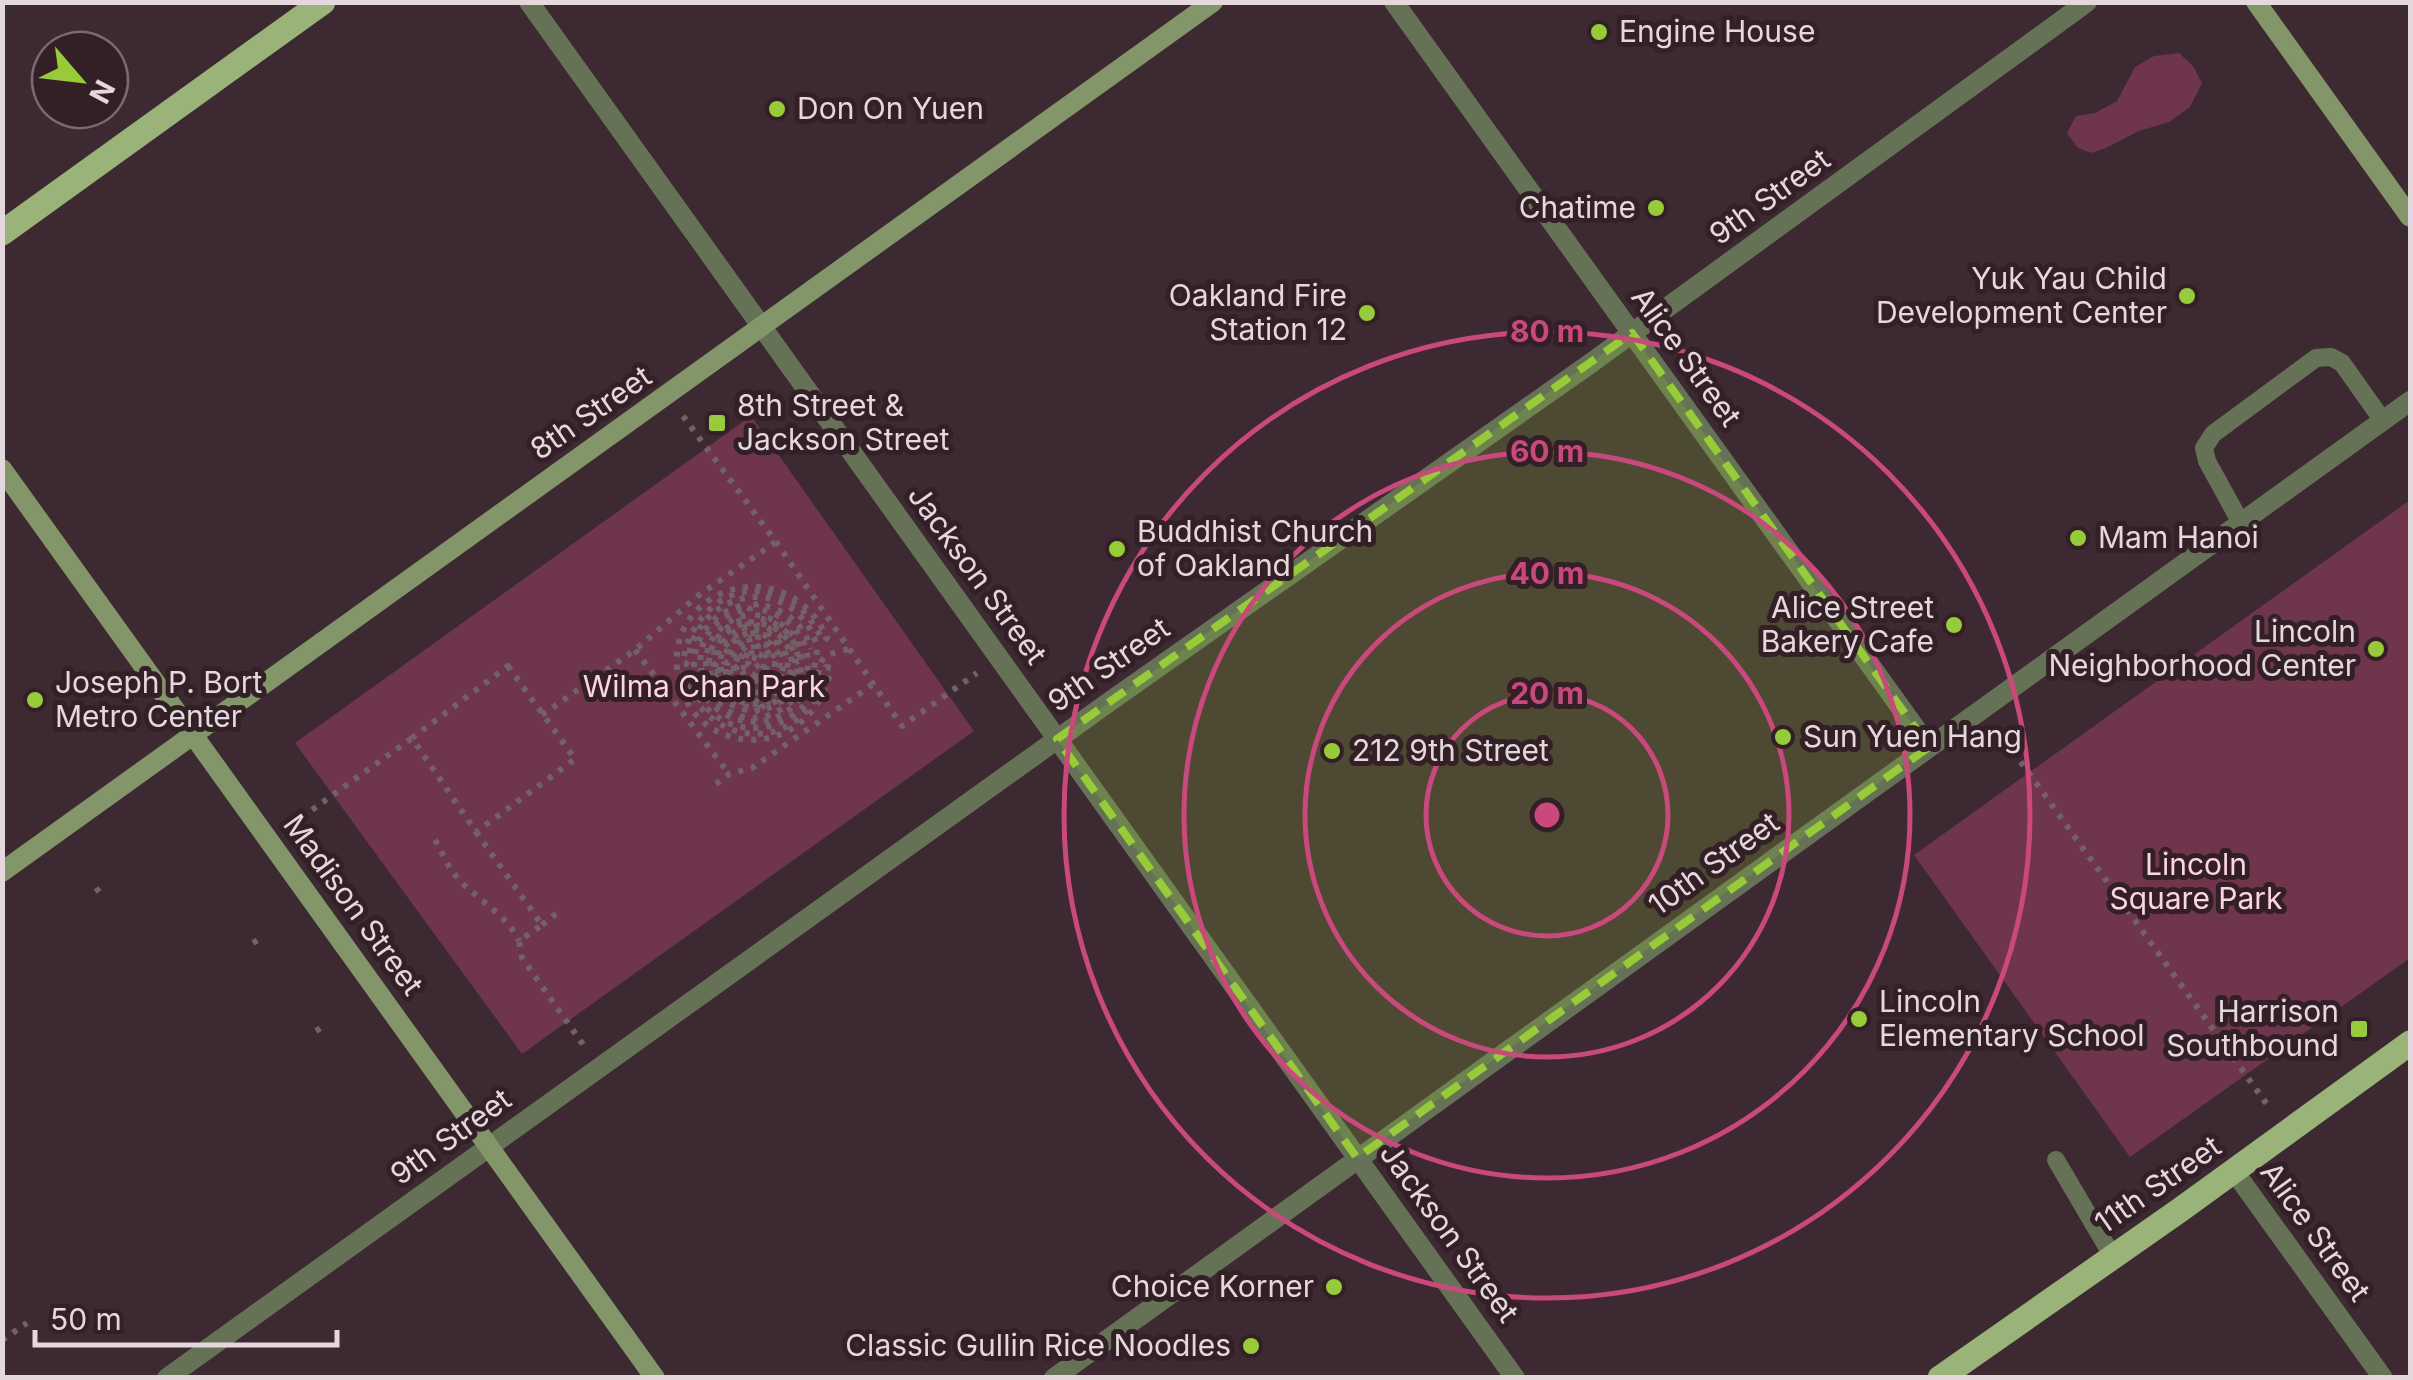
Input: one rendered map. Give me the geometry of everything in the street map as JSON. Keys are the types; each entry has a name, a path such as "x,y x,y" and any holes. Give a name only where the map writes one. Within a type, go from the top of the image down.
{"main road":[{"path":"2,233 323,2"},
{"name":"8th Street","path":"2,872 1213,2"},
{"path":"2256,2 2410,217"},
{"name":"Madison Street","path":"2,468 655,1378"},
{"name":"11th Street","path":"1940,1378 2410,1043"}],"street":[{"name":"Jackson Street","path":"529,2 1516,1378"},
{"name":"Alice Street","path":"1394,2 1929,747"},
{"name":"9th Street","path":"167,1378 1058,739 1632,334 2087,2"},
{"name":"10th Street","path":"1054,1378 2410,401"},
{"name":"Alice Street","path":"2234,1171 2383,1378"}],"lane":[{"path":"2241,523 2206,461 2204,448 2213,434 2316,358 2331,357 2342,363 2382,421"},
{"path":"2056,1160 2113,1257"}],"path":[{"path":"666,396 776,542 902,726 999,658"},
{"path":"542,714 635,650 699,596 776,542"},
{"path":"752,657 746,638 724,662 730,646 749,633 746,615 721,628 710,645 705,664 715,692 723,700 740,709 757,711 724,697 713,682 708,664 716,637 730,624 743,619 744,623 720,640 713,664 722,642 744,626 745,630 723,650 721,671 732,688 756,696 756,701 736,696 724,686 716,668 714,672 727,694 742,702 759,704 782,693 792,679 795,662 800,661 791,689 761,710 779,704 799,682 802,662 798,642 777,620 755,615 784,629 798,652 794,656 792,645 774,626 755,622 778,634 790,654 789,677 774,695 760,700 760,696 782,682 788,662 784,662 782,675 774,684 758,693 734,686 725,670 728,667 742,686 754,689 754,684 740,680 733,668 734,655 746,642 736,662 748,650 744,668 754,677 747,676 740,666 736,668 745,679 756,681 776,664 772,675 758,684 759,688 772,682 780,668 777,652 771,643 758,637 758,642 768,646 775,658 758,646 768,663 766,671 758,677 765,660 754,652 753,633 768,636 778,645 783,658 787,658 776,637 752,630 750,610 744,604 723,612 705,629 694,664 706,699 725,715 749,722 773,719 795,706 808,686 818,648 806,623 796,613 773,600 745,598 720,607 709,616 693,638 688,662 683,662 689,634 706,612 716,603 743,593 772,594 785,599 807,616 824,642 827,638 800,602 787,593 757,586 726,591 712,598 690,620 682,634 677,665 692,709 714,730 744,740 790,732 814,712 831,668 826,668 818,694 802,716 764,733 737,732 712,720 693,700 683,674 690,674 698,698 717,717 741,727 767,727 801,708 816,687 822,660 848,649"},
{"path":"742,610 717,624 701,654 705,686 728,710 750,717 772,714 791,702 807,672 806,650 796,630 780,615 756,610 756,604 771,606 792,618 808,637 811,649"},
{"path":"635,650 729,774"},
{"path":"269,840 508,666 575,759 476,832"},
{"path":"716,784 729,774 752,768 872,685"},
{"path":"1983,708 2288,1133"},
{"path":"412,738 542,924"},
{"path":"436,840 453,873 513,927 522,958 599,1068"},
{"path":"518,941 557,913"},
{"path":"252,942 261,938"},
{"path":"316,1031 325,1024"},
{"path":"2,1340 27,1323"}],"highlighted area":[{"path":"1632,333 1929,747 1357,1158 1057,739"}],"green space":[{"path":"2179,53 2193,66 2202,83 2190,107 2169,122 2139,131 2106,148 2091,153 2078,148 2067,133 2076,116 2095,113 2117,101 2135,67 2154,56"},
{"name":"Wilma Chan Park","path":"751,416 974,731 522,1054 295,743"},
{"name":"Lincoln Square Park","path":"2410,500 2410,958 2130,1157 1914,855"}],"place":[{"name":"Engine House","path":"1599,32"},
{"name":"Don On Yuen","path":"777,109"},
{"name":"Chatime","path":"1656,208"},
{"name":"Yuk Yau Child Development Center","path":"2187,296"},
{"name":"Oakland Fire Station 12","path":"1367,313"},
{"name":"8th Street & Jackson Street","path":"717,423"},
{"name":"Mam Hanoi","path":"2078,538"},
{"name":"Buddhist Church of Oakland","path":"1117,549"},
{"name":"Alice Street Bakery Cafe","path":"1954,625"},
{"name":"Lincoln Neighborhood Center","path":"2376,649"},
{"name":"Joseph P. Bort Metro Center","path":"35,700"},
{"name":"Sun Yuen Hang","path":"1783,737"},
{"name":"212 9th Street","path":"1332,751"},
{"name":"Lincoln Elementary School","path":"1859,1019"},
{"name":"Harrison Southbound","path":"2359,1029"},
{"name":"Choice Korner","path":"1334,1287"},
{"name":"Classic Gullin Rice Noodles","path":"1251,1346"}]}
